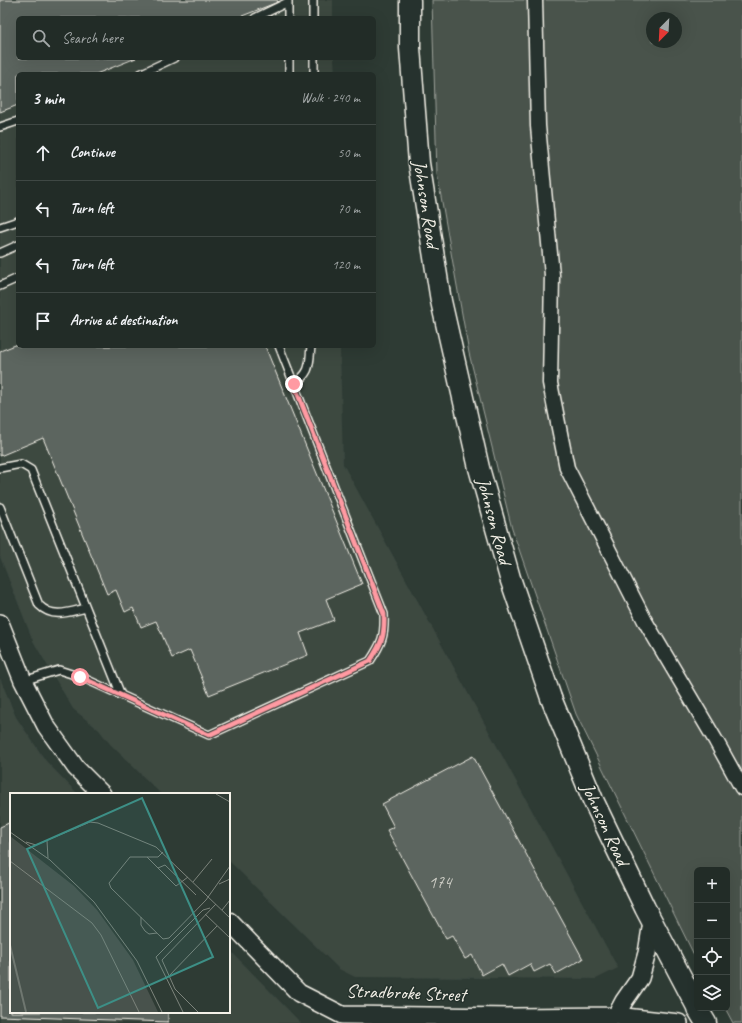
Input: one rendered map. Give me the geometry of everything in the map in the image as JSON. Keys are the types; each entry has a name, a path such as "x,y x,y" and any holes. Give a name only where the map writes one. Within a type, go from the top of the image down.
{"main road":[{"name":"Johnson Road","path":"410,0 410,48 419,163 441,301 479,468 510,578 551,698 593,800 652,922 694,1002"},
{"name":"Johnson Road","path":"699,1011 706,1023"}],"street":[{"path":"535,0 538,126 552,275 550,383 568,468 645,621 716,740 742,788"},
{"path":"0,623 23,681 46,726 76,768 101,793"},
{"name":"Stradbroke Street","path":"230,922 299,993 342,1015 514,1018 616,1016 679,1023"},
{"path":"616,1016 624,1001 640,978 647,953 652,922"}],"lane":[{"path":"313,0 313,16"},
{"path":"259,16 288,1 288,16"},
{"path":"144,72 170,60"},
{"path":"289,60 289,72"},
{"path":"314,60 314,72"},
{"path":"0,127 16,122"},
{"path":"0,227 16,222"},
{"path":"0,253 16,246"},
{"path":"0,286 16,279"},
{"path":"23,681 59,670 80,677 209,735 370,661 380,646 384,629 384,614 280,348"},
{"path":"294,384 304,377 308,367 311,348"},
{"path":"0,468 21,464 31,470 121,695"},
{"path":"0,507 39,605 48,612 60,614 86,608"}],"shaded area":[{"path":"0,0 333,0 333,16 16,16 16,60 334,60 335,72 16,72 16,348 340,348 343,464 618,968 596,979 355,977 339,969 230,862 230,793 160,793 110,744 99,730 73,709 33,641 0,557"},
{"path":"432,0 742,0 742,1023 733,1023 727,1011 730,1011 730,867 694,867 694,955 576,714 512,529 469,353 437,174"},
{"path":"0,678 16,717 46,761 77,793 10,793 10,1013 230,1013 230,950 301,1023 0,1023"}],"building":[{"path":"0,0 277,0 278,2 242,16 16,16 16,60 131,60 101,72 16,72 16,106 0,112"},
{"path":"16,345 16,348 266,348 362,584 326,599 334,620 300,633 308,655 209,695 190,650 172,658 156,621 141,627 133,608 125,612 116,590 107,594 43,438 0,456 0,351"},
{"path":"473,756 583,959 556,974 550,964 534,972 530,964 508,976 502,964 482,975 472,955 465,959 452,936 446,939 387,830 394,827 382,804"},
{"path":"10,822 10,1013 168,1013 168,1022 0,1016 0,827"}],"route":[{"path":"80,677 209,735 370,661 380,646 384,629 384,614 294,384"}]}
